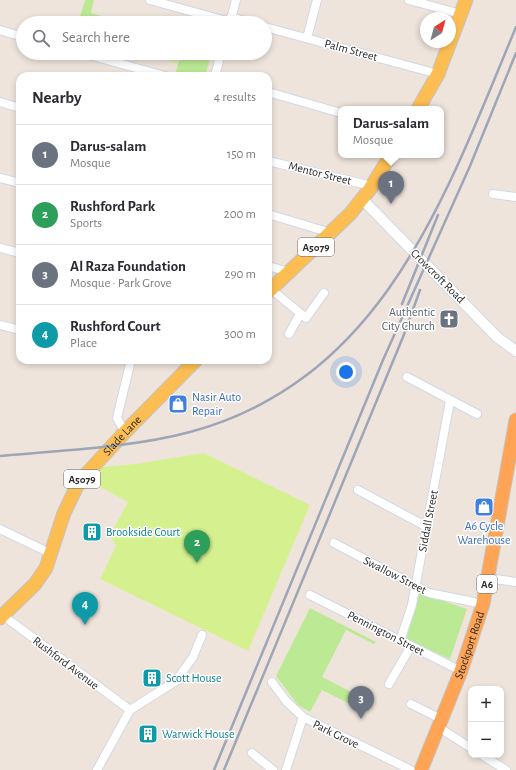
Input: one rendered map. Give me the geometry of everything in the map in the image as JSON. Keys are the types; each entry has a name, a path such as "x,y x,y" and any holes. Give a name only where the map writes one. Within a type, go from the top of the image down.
{"highway":[{"name":"Stockport Road","path":"420,770 461,671 483,604 516,420"}],"main road":[{"path":"420,106 438,74 466,0"},
{"name":"A5079","path":"272,288 331,233 362,199 389,158"},
{"name":"Slade Lane","path":"1,616 40,578 46,568 52,554 64,513 76,488 88,471 192,364"}],"street":[{"path":"150,0 211,16"},
{"path":"231,16 236,0"},
{"path":"307,38 317,0"},
{"path":"408,0 461,14"},
{"name":"Palm Street","path":"272,29 438,74"},
{"path":"0,30 16,35"},
{"path":"107,60 151,72"},
{"path":"216,72 219,60"},
{"path":"272,93 338,112"},
{"path":"0,102 16,107"},
{"name":"Mentor Street","path":"272,161 372,186"},
{"path":"0,178 16,182"},
{"path":"493,194 516,197"},
{"name":"Crowcroft Road","path":"362,199 498,338 516,351"},
{"path":"272,215 331,233"},
{"path":"0,248 16,253"},
{"path":"272,267 289,272"},
{"path":"272,292 306,318 324,293"},
{"path":"289,334 300,314"},
{"path":"0,325 16,329"},
{"path":"125,432 117,418 129,364"},
{"path":"407,377 477,414"},
{"name":"Siddall Street","path":"400,641 412,605 416,586 450,401"},
{"path":"358,490 427,527"},
{"path":"0,529 52,554"},
{"name":"Swallow Street","path":"334,543 429,593 483,604"},
{"path":"488,578 516,582"},
{"name":"Pennington Street","path":"310,596 461,671"},
{"name":"Rushford Avenue","path":"1,616 130,710"},
{"path":"97,770 130,710 176,681 193,657 202,635"},
{"path":"389,684 411,646"},
{"name":"Park Grove","path":"272,682 286,701 303,717 411,770"},
{"path":"411,704 468,746"},
{"path":"286,770 303,717"},
{"path":"252,753 273,770"},
{"path":"487,758 506,770"}],"green space":[{"path":"85,0 94,0 91,13 102,16 80,16"},
{"path":"166,60 178,60 177,63"},
{"path":"179,60 210,60 206,72 176,72"},
{"path":"204,453 310,505 248,651 100,579 116,546 110,535 128,502 91,482 102,467 135,464"},
{"path":"419,593 467,609 450,659 406,640"},
{"path":"310,608 376,642 374,644 346,630 322,677 361,697 356,707 322,690 310,712 298,705 276,676"}],"railway":[{"path":"0,456 144,442 190,432 257,406 313,370 360,325 400,272 434,215 463,153 516,27"},
{"path":"214,770 383,360 470,166 516,53"},
{"path":"402,304 438,215"},
{"path":"224,770 403,337 420,290"}],"place":[{"name":"Darus-salam","path":"391,204"},
{"name":"Authentic City Church","path":"449,319"},
{"name":"Nasir Auto Repair","path":"178,404"},
{"name":"A6 Cycle Warehouse","path":"484,507"},
{"name":"Brookside Court","path":"92,532"},
{"name":"Rushford Park","path":"197,563"},
{"name":"Rushford Court","path":"85,625"},
{"name":"Scott House","path":"152,678"},
{"name":"Al Raza Foundation","path":"361,719"},
{"name":"Warwick House","path":"148,734"}]}
